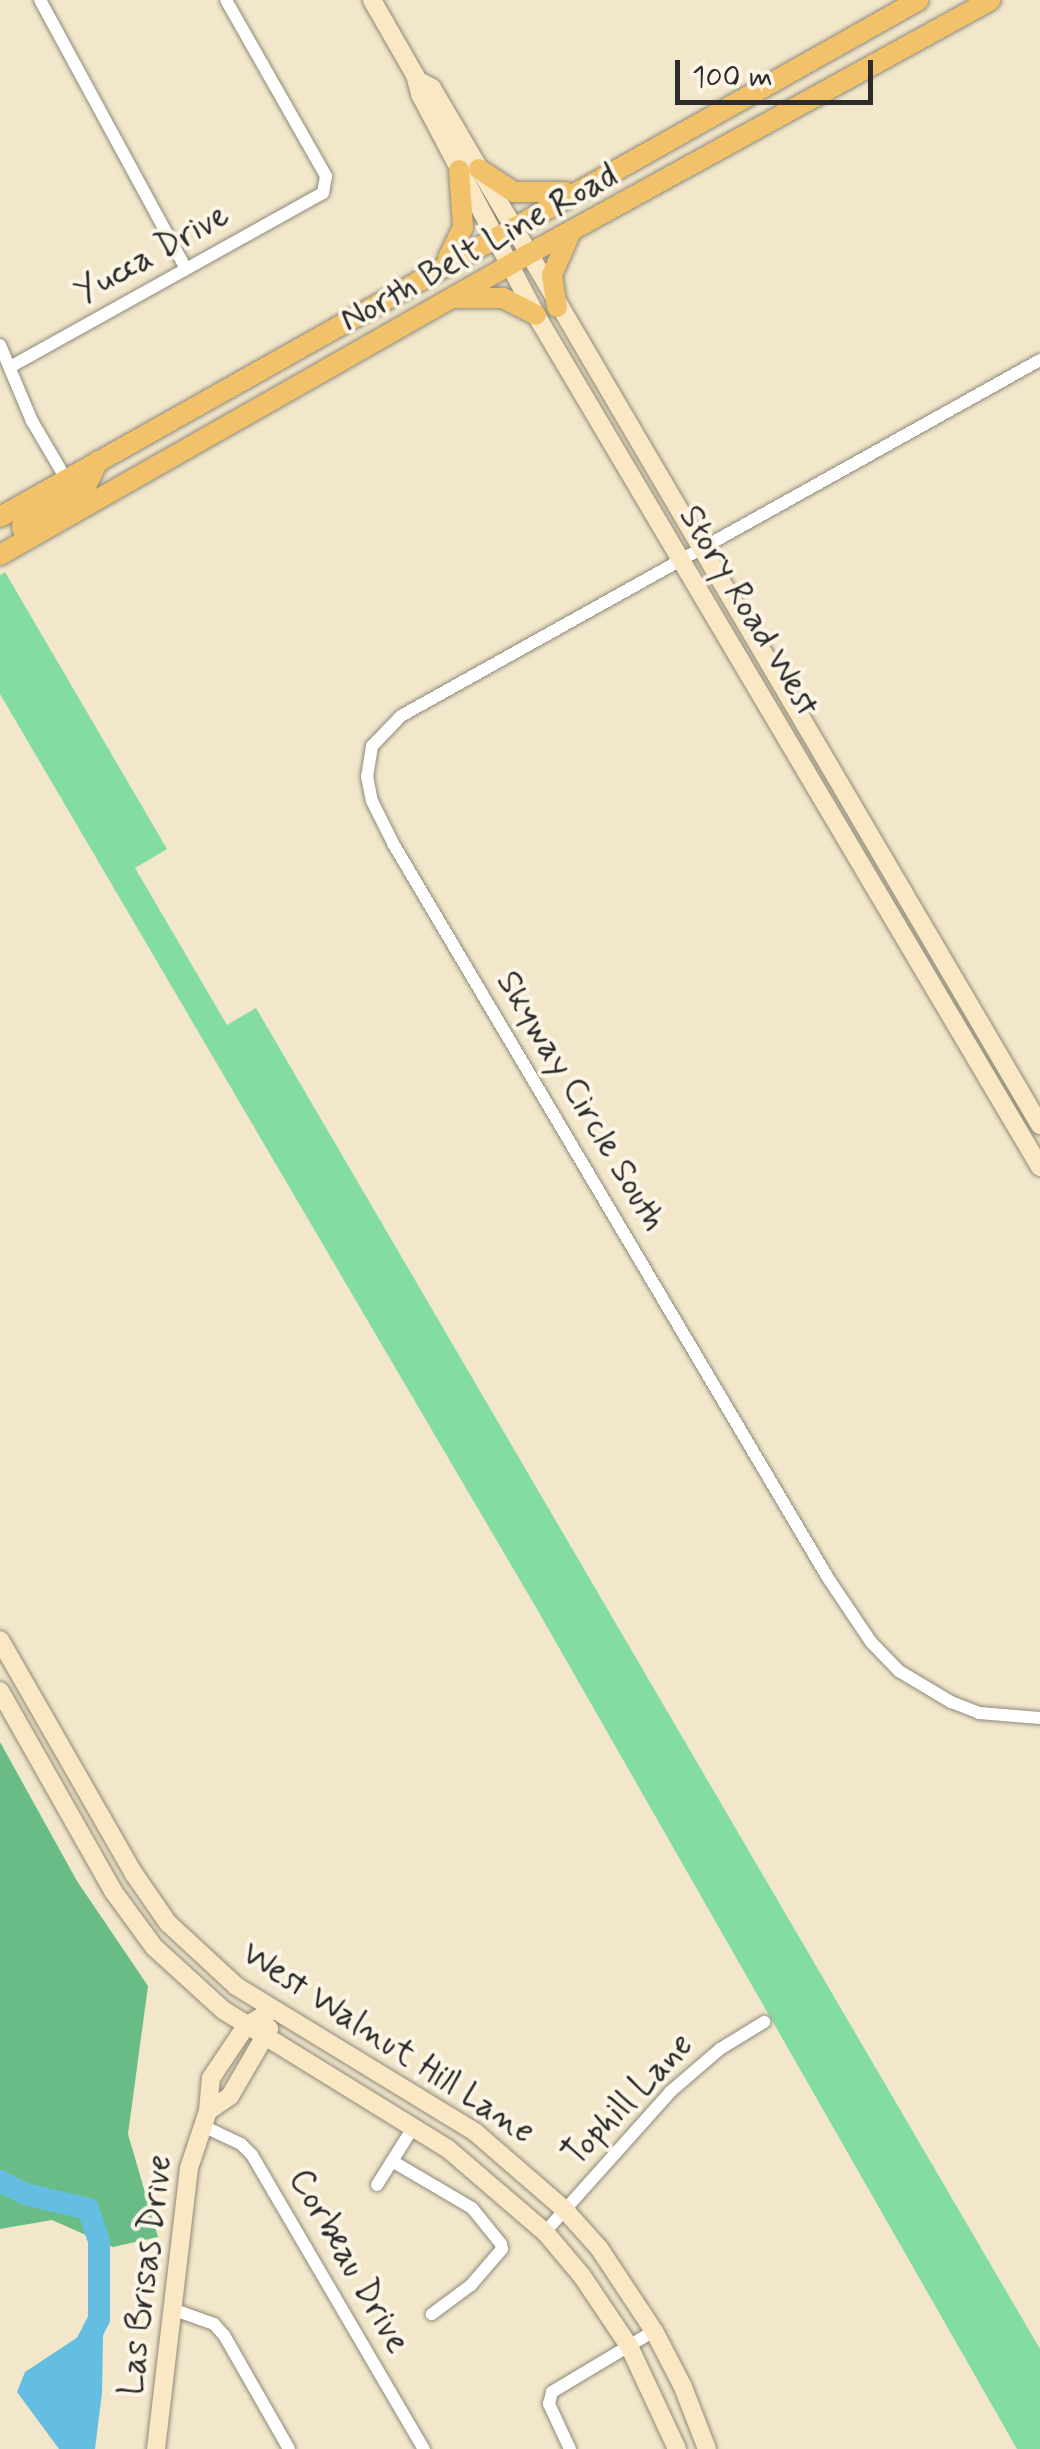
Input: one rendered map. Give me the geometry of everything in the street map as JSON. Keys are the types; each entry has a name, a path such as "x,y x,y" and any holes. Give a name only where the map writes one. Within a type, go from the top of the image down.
{"main road":[{"name":"North Belt Line Road","path":"0,517 585,184 919,0"},
{"name":"North Belt Line Road","path":"0,556 450,298 992,0"},
{"path":"445,263 458,246 463,227 469,169 514,192 559,194 585,184"},
{"path":"557,307 552,275 571,232"},
{"path":"450,298 504,298 536,315"},
{"path":"26,540 22,526 85,488 98,461"}],"street":[{"path":"40,0 186,270"},
{"name":"Yucca Drive","path":"10,368 323,194 326,176 226,0"},
{"name":"Story Road West","path":"372,0 418,81 420,94 469,169 518,260 536,315 1040,1167"},
{"name":"Story Road West","path":"518,260 557,307 1040,1125"},
{"path":"0,345 32,421 66,479"},
{"name":"Skyway Circle South","path":"1040,360 400,716 372,746 367,776 372,801 818,1561 870,1642 900,1671 950,1702 979,1713 1040,1718"},
{"name":"West Walnut Hill Lane","path":"0,1640 134,1874 168,1923 236,1986 475,2132 564,2209 599,2248 654,2331 707,2449"},
{"name":"West Walnut Hill Lane","path":"0,1691 113,1891 154,1948 246,2026 414,2126 491,2183 545,2232 582,2276 630,2346 677,2449"},
{"name":"Las Brisas Drive","path":"156,2449 188,2168 205,2118 211,2078 246,2026 273,2010"},
{"name":"Las Brisas Drive","path":"205,2118 230,2096 266,2040 273,2010"},
{"name":"Tophill Lane","path":"545,2232 670,2092 720,2048 764,2022"},
{"name":"Corbeau Drive","path":"205,2118 252,2155 424,2449"},
{"path":"377,2185 414,2126"},
{"path":"392,2162 472,2208 501,2244 502,2249 471,2285 432,2314"},
{"path":"172,2309 214,2324 224,2335 289,2449"},
{"path":"570,2449 549,2404 552,2392 654,2331"}],"green space":[{"path":"5,572 167,849 135,868 227,1025 256,1008 1040,2349 1040,2449 1017,2449 538,1611 0,694 0,575"},
{"path":"0,1742 77,1881 148,1986 128,2134 158,2237 113,2247 52,2220 0,2229"}],"water":[{"path":"104,2283 102,2393 95,2449 59,2449 17,2392 25,2372 81,2335 95,2351 90,2284"}],"waterway":[{"path":"0,2181 25,2194 88,2209 99,2241 99,2319 75,2366"}]}
